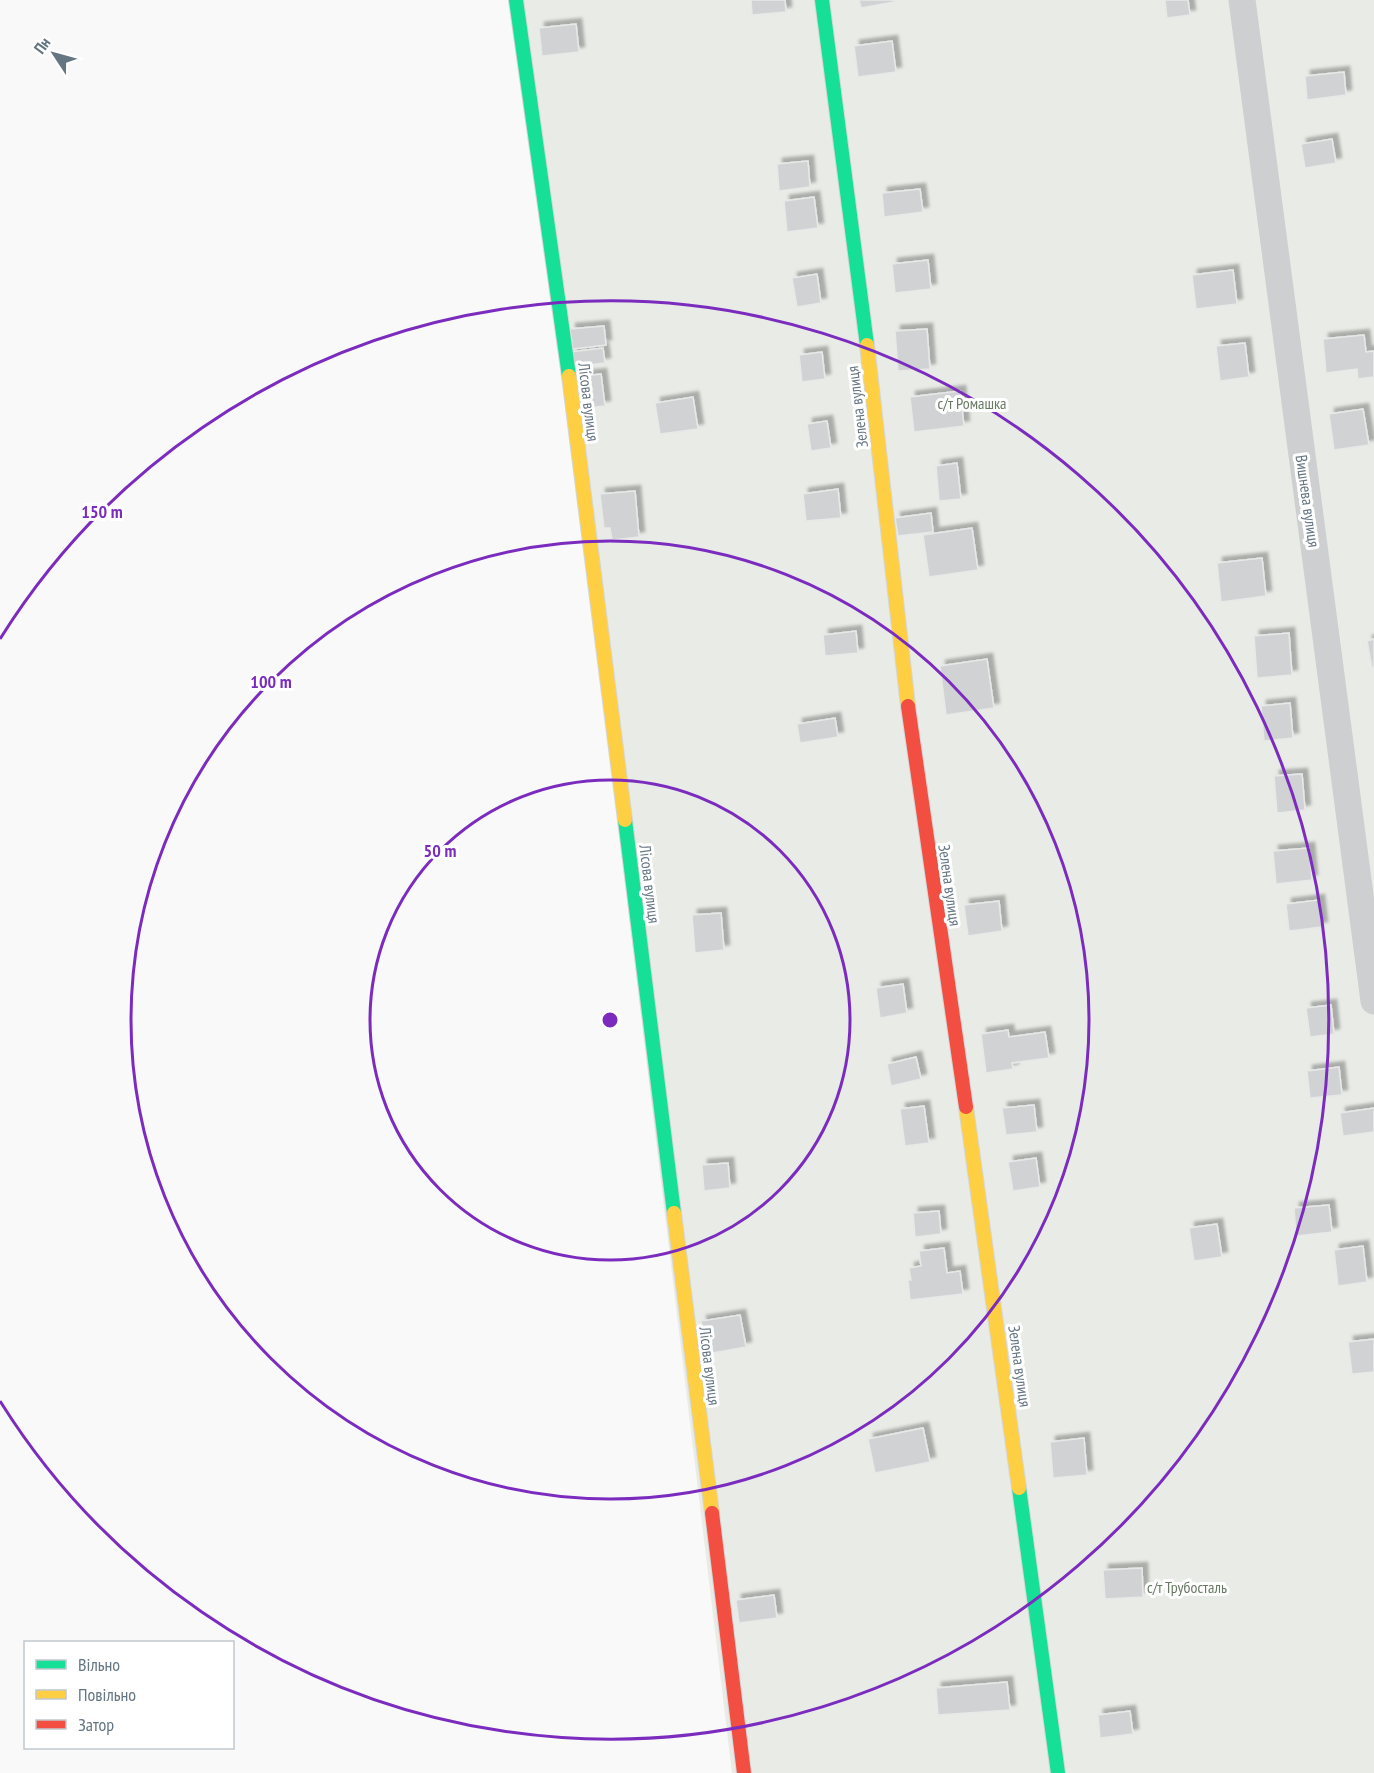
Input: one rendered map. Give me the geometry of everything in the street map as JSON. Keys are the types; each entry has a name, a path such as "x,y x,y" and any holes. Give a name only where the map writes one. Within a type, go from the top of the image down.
{"street":[{"name":"Лісова вулиця","path":"516,0 567,358 744,1773"},
{"name":"Зелена вулиця","path":"822,0 860,286 911,733 980,1201 1058,1773"},
{"name":"Вишнева вулиця","path":"1242,0 1374,1001"}],"green space":[{"name":"с/т Ромашка","path":"519,0 1374,0 1374,1773 732,1773"}],"building":[{"path":"751,0 785,0 786,12 752,15"},
{"path":"859,0 893,0 894,2 861,8"},
{"path":"1165,0 1188,0 1190,15 1167,18"},
{"path":"576,24 579,52 542,56 539,28"},
{"path":"892,41 896,72 858,77 854,46"},
{"path":"1344,72 1346,95 1307,100 1305,76"},
{"path":"1332,139 1336,163 1305,168 1301,144"},
{"path":"808,161 810,187 779,191 777,164"},
{"path":"920,189 923,212 884,217 882,193"},
{"path":"814,197 818,228 787,232 784,201"},
{"path":"928,260 931,289 895,293 892,264"},
{"path":"1233,270 1237,304 1196,309 1192,275"},
{"path":"817,274 821,303 797,307 792,278"},
{"path":"604,326 606,345 573,349 570,329"},
{"path":"927,329 930,369 898,371 895,331"},
{"path":"1364,335 1366,352 1374,351 1374,377 1358,379 1357,369 1326,373 1323,339"},
{"path":"1245,343 1249,377 1220,381 1216,346"},
{"path":"603,348 605,363 572,367 570,352"},
{"path":"822,352 825,379 802,382 799,355"},
{"path":"601,374 605,406 577,409 574,377"},
{"path":"960,391 964,426 914,432 910,397"},
{"path":"693,397 698,429 660,434 655,403"},
{"path":"1363,409 1369,445 1334,450 1329,414"},
{"path":"827,421 831,448 811,451 807,424"},
{"path":"957,463 961,499 939,501 936,466"},
{"path":"838,489 841,518 806,521 803,494"},
{"path":"635,491 639,537 612,540 610,528 604,528 600,494"},
{"path":"931,513 933,532 898,536 895,518"},
{"path":"972,528 978,570 929,577 923,535"},
{"path":"1262,558 1266,596 1221,602 1217,563"},
{"path":"856,631 858,653 825,656 823,635"},
{"path":"1289,633 1292,675 1257,678 1254,636"},
{"path":"1374,639 1374,667 1372,668 1367,641"},
{"path":"987,659 994,708 946,715 940,666"},
{"path":"1290,703 1293,738 1264,741 1261,706"},
{"path":"835,718 838,737 800,743 797,724"},
{"path":"1302,774 1305,810 1277,813 1274,776"},
{"path":"1309,848 1312,880 1276,884 1273,851"},
{"path":"1319,900 1322,927 1289,931 1286,904"},
{"path":"999,901 1002,931 968,936 964,905"},
{"path":"721,913 724,950 695,953 692,915"},
{"path":"903,984 907,1013 880,1018 876,988"},
{"path":"1331,1005 1334,1034 1310,1037 1306,1008"},
{"path":"1008,1030 1009,1037 1045,1032 1049,1058 1012,1063 1013,1069 986,1073 981,1034"},
{"path":"916,1057 921,1079 891,1086 887,1064"},
{"path":"1339,1067 1342,1095 1310,1098 1307,1071"},
{"path":"1034,1105 1037,1132 1006,1135 1002,1108"},
{"path":"924,1106 929,1143 905,1146 900,1109"},
{"path":"1374,1108 1374,1132 1343,1136 1340,1113"},
{"path":"1036,1158 1040,1187 1013,1191 1008,1162"},
{"path":"728,1163 730,1188 704,1191 702,1165"},
{"path":"1329,1205 1332,1232 1296,1236 1294,1208"},
{"path":"939,1211 941,1234 915,1237 913,1213"},
{"path":"1217,1224 1222,1257 1194,1261 1189,1228"},
{"path":"1363,1246 1367,1282 1338,1286 1334,1250"},
{"path":"944,1248 947,1273 960,1271 963,1294 910,1300 909,1268 921,1266 919,1251"},
{"path":"740,1315 746,1347 707,1354 701,1321"},
{"path":"1374,1339 1374,1372 1352,1374 1348,1342"},
{"path":"923,1428 930,1462 875,1473 868,1439"},
{"path":"1084,1438 1087,1475 1053,1478 1050,1442"},
{"path":"1142,1568 1143,1597 1105,1599 1103,1570"},
{"path":"774,1595 777,1618 739,1623 736,1600"},
{"path":"1007,1682 1010,1710 938,1715 936,1688"},
{"path":"1130,1711 1133,1734 1100,1738 1098,1715"}],"traffic: fast":[{"path":"516,0 569,376"},
{"path":"822,0 867,345"},
{"path":"625,820 674,1213"},
{"path":"1019,1488 1058,1773"}],"traffic: slow":[{"path":"867,345 908,706"},
{"path":"569,376 625,820"},
{"path":"966,1107 1019,1488"},
{"path":"674,1213 712,1513"}],"traffic: jam":[{"path":"908,706 966,1107"},
{"path":"712,1513 744,1773"}],"park label":[{"name":"с/т Трубосталь","path":"1187,1587"}]}
